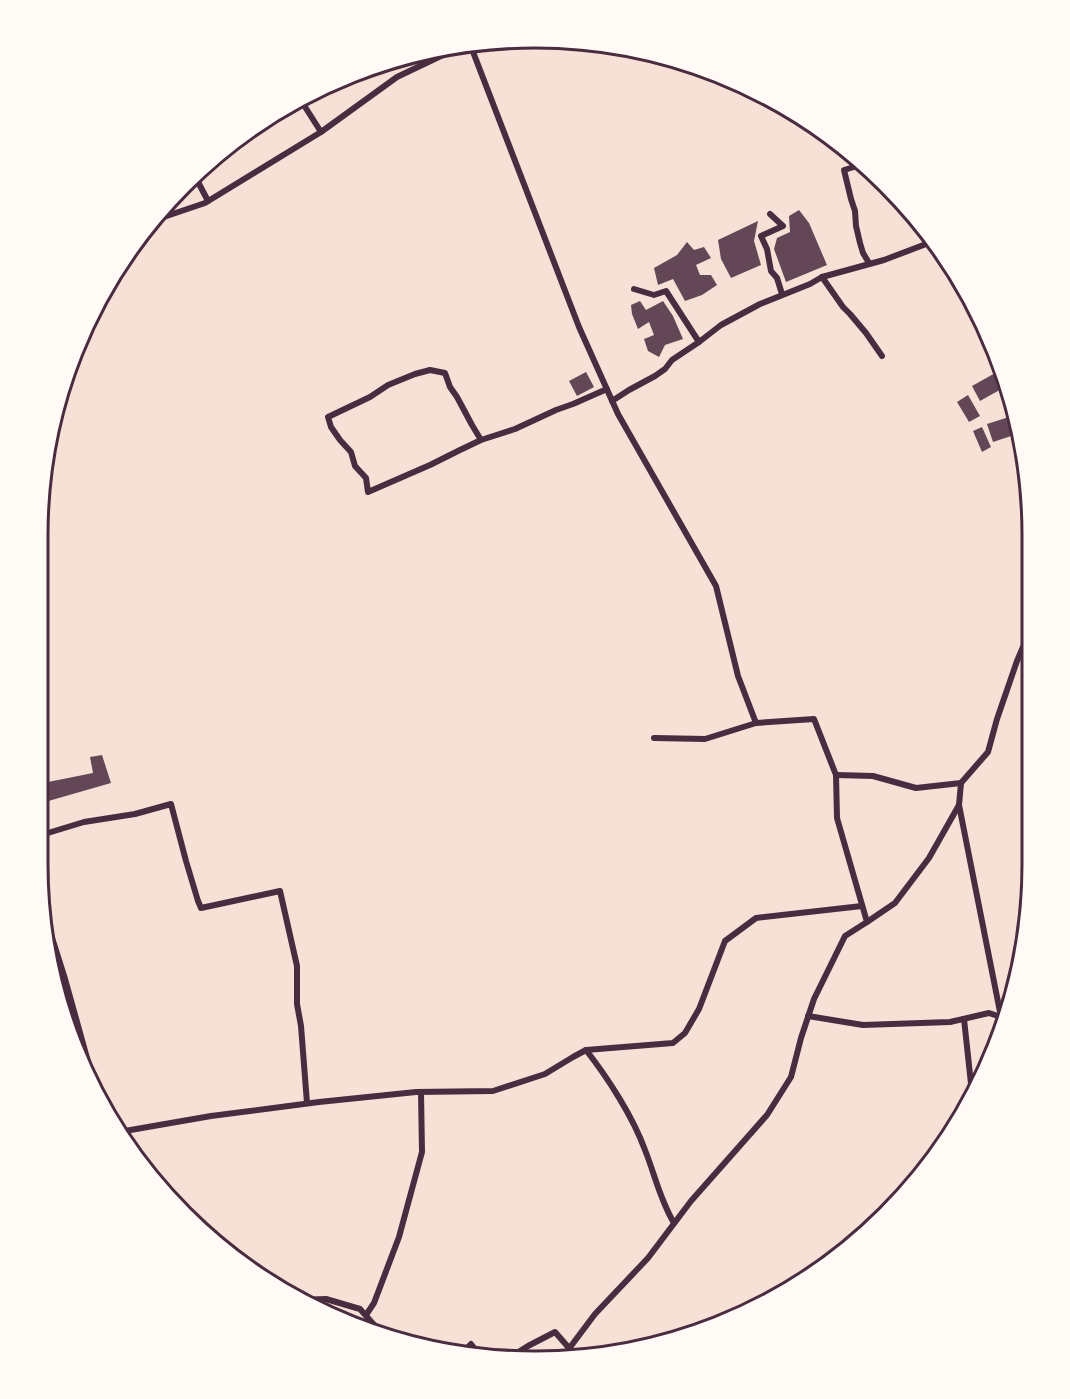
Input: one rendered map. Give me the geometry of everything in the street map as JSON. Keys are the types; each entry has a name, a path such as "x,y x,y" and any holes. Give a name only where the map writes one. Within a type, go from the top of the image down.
{"main road":[{"path":"64,987 75,1025"}],"street":[{"path":"471,52 579,327 612,401 716,586 738,675 756,723"},
{"path":"168,215 208,201 321,132 397,77 440,57"},
{"path":"305,106 321,132"},
{"path":"854,167 844,170 863,253 869,263"},
{"path":"198,184 208,201"},
{"path":"770,214 783,226 761,236 767,249 771,271 777,278 782,294"},
{"path":"612,401 655,376 672,360 721,325 759,304 822,277 884,260 925,244"},
{"path":"822,277 882,356"},
{"path":"634,289 654,295 666,291 699,342"},
{"path":"481,440 450,387 445,373 430,370 388,385 370,397 328,417 331,427 351,452 355,466 366,478 368,492 481,440 515,429 607,389"},
{"path":"1001,1004 959,805 961,783 988,752 1022,649"},
{"path":"654,738 705,739 756,723 814,719 836,775 837,818 867,922"},
{"path":"836,775 873,776 916,788 961,783"},
{"path":"48,833 84,822 135,814 171,804 201,908 280,891 297,966 297,1004 302,1026 307,1103"},
{"path":"521,1351 555,1332 569,1348 595,1314 648,1258 691,1201 768,1115 791,1077 814,999 845,936 895,903 929,858 959,805"},
{"path":"127,1131 307,1103 421,1092 493,1091 545,1074 586,1050 673,1043 685,1033 699,1009 725,941 756,918 862,906"},
{"path":"808,1016 863,1025 950,1022 989,1013 998,1016"},
{"path":"964,1018 971,1081"},
{"path":"586,1050 598,1065 635,1127 646,1151 666,1210 674,1223"},
{"path":"366,1315 374,1303 399,1237 422,1152 421,1092"},
{"path":"317,1299 326,1299 360,1309 373,1323"}],"building":[{"path":"799,210 809,223 827,265 786,282 774,249 777,238 790,232 789,216"},
{"path":"758,221 754,241 761,265 731,278 721,259 718,240"},
{"path":"687,242 694,250 704,247 711,258 696,265 700,275 711,275 717,285 702,295 685,301 673,279 658,285 654,268 677,255"},
{"path":"640,301 646,310 663,301 673,316 683,339 665,345 659,357 648,351 644,339 654,335 649,322 638,329 632,314 631,305"},
{"path":"586,372 594,387 577,396 569,381"},
{"path":"994,374 1000,390 980,401 972,386"},
{"path":"968,395 980,416 969,422 957,402"},
{"path":"1007,418 1012,436 993,442 987,424"},
{"path":"982,427 991,447 982,452 973,431"},
{"path":"102,755 111,783 48,801 48,782 93,773 90,757"}]}
